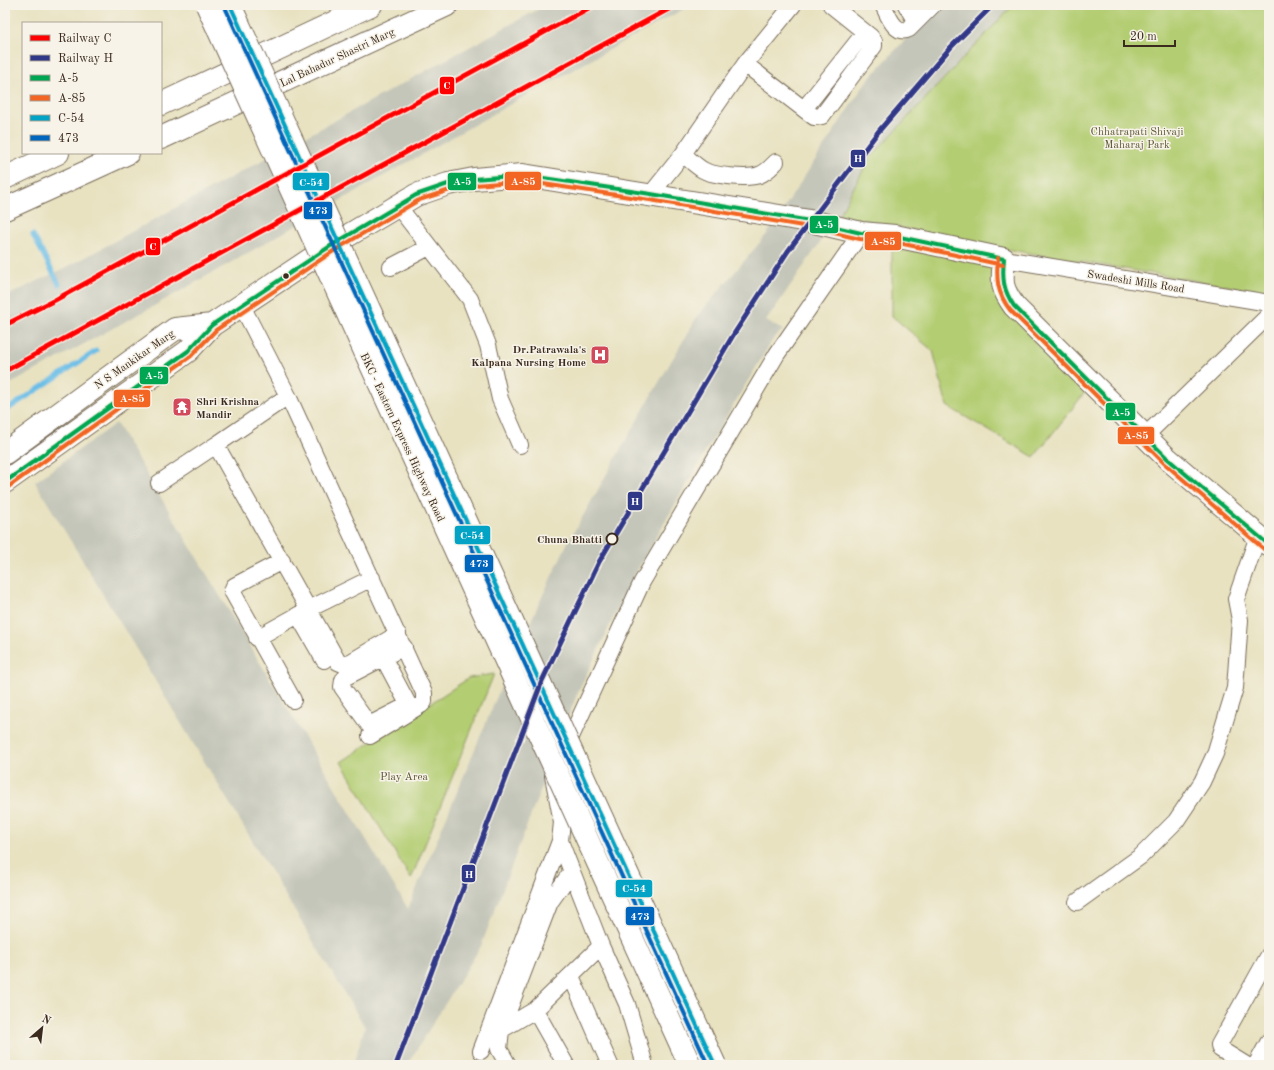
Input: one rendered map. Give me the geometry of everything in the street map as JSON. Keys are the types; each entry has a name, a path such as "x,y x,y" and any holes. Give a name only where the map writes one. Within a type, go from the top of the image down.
{"main road":[{"name":"BKC - Eastern Express Highway Road","path":"207,5 690,1065"},
{"name":"BKC - Eastern Express Highway Road","path":"230,5 715,1065"},
{"path":"162,104 371,5"},
{"name":"Lal Bahadur Shastri Marg","path":"162,138 447,5"},
{"path":"5,178 56,154"},
{"path":"5,209 126,154"},
{"name":"N S Mankikar Marg","path":"5,452 175,329 212,325 332,245 397,205 416,195 448,184 474,179 523,175 810,220 861,233 895,236 1004,259"},
{"path":"1004,259 1002,285 1014,306 1168,459 1264,541"},
{"path":"6,479 188,351 212,325"},
{"path":"48,422 62,441"}],"street":[{"path":"651,194 683,154 745,64 793,5"},
{"path":"745,64 814,117 822,116 853,77 874,46 874,41 865,32 831,5"},
{"path":"906,5 916,22"},
{"path":"888,7 893,24 899,30 904,31 916,22 933,5"},
{"path":"804,109 865,32"},
{"path":"839,65 853,77"},
{"path":"683,154 704,170 715,174 749,177 759,176 767,171 776,162"},
{"path":"397,205 468,296 488,345 500,399 520,444"},
{"path":"481,1051 560,841 562,822 553,776 642,582 777,354 861,233"},
{"path":"391,267 430,248"},
{"name":"Swadeshi Mills Road","path":"1004,259 1269,303"},
{"path":"242,306 288,396 424,693 424,702 370,736"},
{"path":"1145,436 1269,315"},
{"path":"159,483 288,396"},
{"path":"216,446 282,561 324,660"},
{"path":"1077,902 1141,856 1176,821 1202,782 1215,754 1235,688 1240,620 1236,599 1264,541"},
{"path":"282,561 232,589 232,591 293,700"},
{"path":"257,638 303,612 372,578"},
{"path":"303,612 341,664 349,663 401,640"},
{"path":"383,657 401,640"},
{"path":"560,841 601,946 627,1004 644,1065"},
{"path":"508,1065 499,1049 501,1030 550,902 572,871"},
{"path":"501,1030 535,1010 601,946"},
{"path":"1246,1065 1220,1049 1219,1045 1269,955"},
{"path":"571,976 610,1065"},
{"path":"535,1010 566,1065"},
{"path":"1254,1065 1257,1063 1269,1041"}],"shaded area":[{"path":"546,5 691,5 509,105 152,307 5,387 5,297 75,263"},
{"path":"937,5 1013,5 869,159 839,215 766,321 783,330 773,339 707,449 631,581 577,694 481,946 407,1065 353,1065 365,1027 35,482 116,423 408,909 511,663 567,544 697,317 767,234 866,82"}],"green space":[{"name":"Chhatrapati Shivaji Maharaj Park","path":"1013,5 1269,5 1269,293 1005,249 839,215 869,159"},
{"path":"892,250 918,251 995,264 1086,391 1034,457 947,406 933,351 892,316"},
{"name":"Play Area","path":"494,674 411,879 341,762 469,678"}],"waterway":[{"path":"33,235 59,284"},
{"path":"5,411 96,351"}],"rail line":[{"name":"C","path":"5,325 55,300 594,5"},
{"name":"C","path":"5,371 676,5"},
{"name":"H","path":"396,1065 542,681 599,562 732,337 788,251 878,132 951,47 993,5"}],"transit line":[{"name":"C-54","path":"230,5 715,1065"},
{"name":"473","path":"225,7 708,1065"},
{"name":"A-5","path":"5,482 188,351 212,325 332,245 416,195 448,184 474,179 523,175 651,194 810,221 861,233 895,236 1004,259"},
{"name":"A-85","path":"8,487 191,356 216,330 335,250 419,200 450,190 475,185 523,181 650,200 809,227 860,239 894,242 1003,265"},
{"name":"A-85","path":"998,258 998,286 1002,298 1010,310 1164,463 1265,550"},
{"name":"A-5","path":"1004,259 1003,272 1005,289 1014,306 1168,459 1269,545"}],"place":[{"name":"Dr.Patrawala's Kalpana Nursing Home","path":"600,355"},
{"name":"Shri Krishna Mandir","path":"182,407"},
{"name":"Chuna Bhatti","path":"612,539"}]}
